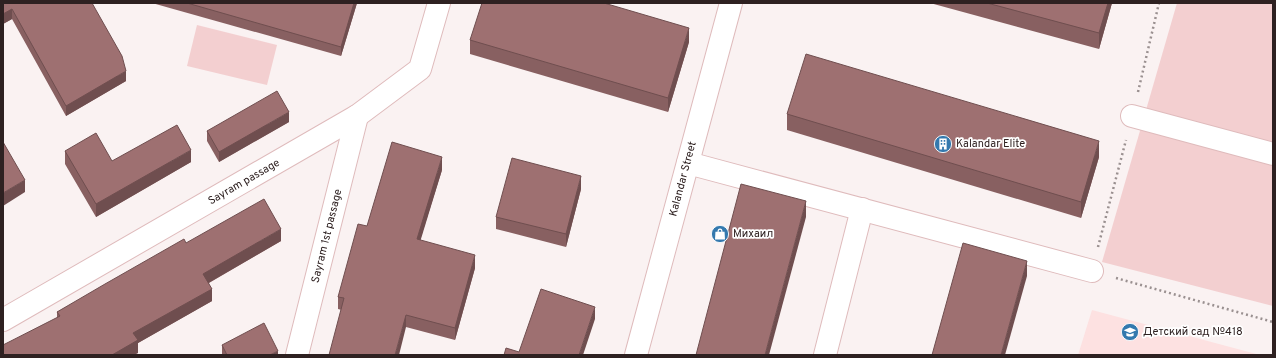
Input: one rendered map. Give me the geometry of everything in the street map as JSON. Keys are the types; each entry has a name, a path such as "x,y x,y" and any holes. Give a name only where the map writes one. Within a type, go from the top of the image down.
{"street":[{"name":"Sayram passage","path":"3,320 357,116 420,69 439,3"},
{"name":"Kalandar Street","path":"636,355 731,3"},
{"name":"Sayram 1st passage","path":"297,355 357,116"},
{"path":"1132,116 1273,154"},
{"path":"688,162 1092,271"},
{"path":"825,355 862,209"}],"path":[{"path":"1158,3 1132,116 1092,271 1273,322"}],"shaded area":[{"path":"1177,3 1273,3 1273,306 1102,262"},
{"path":"197,25 277,45 267,85 187,66"},
{"name":"Детский сад №418","path":"1092,310 1260,355 1078,355"}],"building":[{"path":"3,3 92,3 122,56 126,71 66,106 12,9 3,14"},
{"path":"187,3 354,3 341,47"},
{"path":"482,3 604,3 689,28 668,98 470,40"},
{"path":"987,3 1108,3 1099,33"},
{"name":"Kalandar Elite","path":"806,54 1099,141 1081,202 787,114"},
{"path":"277,91 289,112 219,152 207,131"},
{"path":"177,125 191,150 96,204 65,151 96,133 112,161"},
{"path":"3,142 25,180 3,193"},
{"path":"392,142 442,157 417,239 475,255 455,328 406,315 395,355 329,355 344,298 338,297 358,224 367,226"},
{"path":"512,158 581,176 566,234 496,217"},
{"path":"741,184 806,201 765,355 696,355"},
{"path":"264,199 281,229 203,274 212,289 133,333 138,340 112,355 3,355 3,345 60,316 57,312 184,239 186,243"},
{"path":"963,243 1027,261 1001,355 932,355"},
{"path":"541,289 595,307 579,355 504,355 506,348 519,352"},
{"path":"264,323 278,351 270,355 227,355 222,345"}],"place":[{"name":"Kalandar Elite","path":"943,144"},
{"name":"Михаил","path":"720,234"},
{"name":"Детский сад №418","path":"1130,332"}]}
